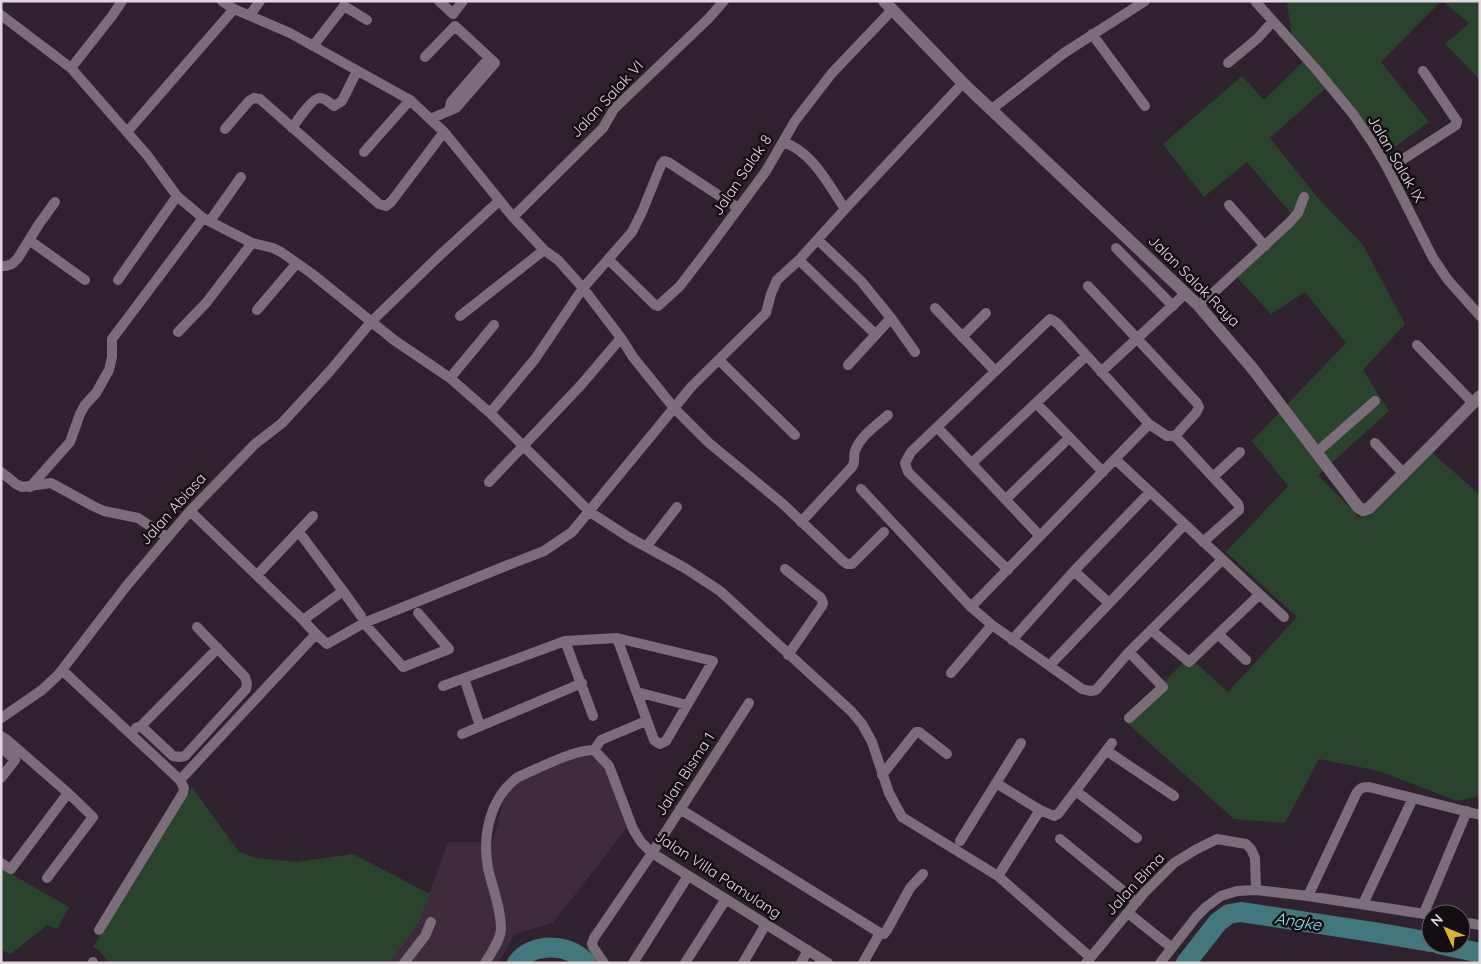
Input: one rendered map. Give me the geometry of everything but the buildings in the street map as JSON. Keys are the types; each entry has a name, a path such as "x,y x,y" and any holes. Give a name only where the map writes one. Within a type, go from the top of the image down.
{"street":[{"path":"71,68 122,1"},
{"path":"222,1 234,9 290,33 410,100 444,132 513,217 544,250 558,260 583,288 633,357 674,408 709,443 784,504 847,564 852,564 884,532"},
{"path":"250,15 260,1"},
{"path":"439,1 453,14 464,1"},
{"name":"Jalan Salak VI","path":"513,217 603,128 614,109 708,19 724,1"},
{"path":"992,109 1064,53 1144,1"},
{"name":"Jalan Salak IX","path":"1255,1 1353,114 1388,169 1433,258 1448,280 1480,316"},
{"name":"Jalan Salak Raya","path":"888,5 963,83 1199,306 1253,369 1358,507 1363,510 1369,508 1476,399"},
{"name":"Jalan Salak 8","path":"609,260 655,305 658,306 680,286 766,171 795,121 888,5"},
{"path":"313,46 344,6 367,20"},
{"path":"126,132 234,9"},
{"path":"1,15 71,68 147,155 177,196 206,220 252,243 273,248 296,263 394,340 450,378 490,413 590,512 714,586 740,608 862,724 872,742 888,794 902,816 998,876 1088,960"},
{"path":"1228,63 1258,38 1273,21"},
{"path":"425,57 455,26 489,58 451,102 449,112 430,119"},
{"path":"1092,34 1145,106"},
{"path":"292,128 313,101 318,98 322,98 334,106 338,105 342,101 357,70"},
{"path":"1388,169 1456,125 1457,121 1423,71"},
{"path":"190,510 261,574 306,618 316,634 326,644 362,619 544,552 572,532 590,512 692,386 766,313 777,280 818,240 963,83"},
{"path":"225,129 249,101 254,98 260,99 378,204 386,206 444,132"},
{"path":"364,152 410,100"},
{"path":"783,142 793,145 803,152 845,209"},
{"path":"490,413 535,359 583,288 632,232 664,161 738,208"},
{"path":"30,487 70,442 80,414 104,381 110,370 112,339 240,177"},
{"path":"118,280 177,196"},
{"path":"1199,306 1289,223 1298,213 1304,197"},
{"name":"Jalan Abiasa","path":"1,718 42,690 62,670 93,628 190,510 255,444 282,423 330,371 371,322 499,201"},
{"path":"1,266 12,264 18,258 55,202"},
{"path":"1229,205 1265,246"},
{"path":"29,240 85,280"},
{"path":"818,240 861,281 915,352"},
{"path":"178,332 206,303 252,243"},
{"path":"1116,248 1173,306"},
{"path":"460,316 544,250"},
{"path":"799,260 870,330"},
{"path":"257,310 296,263"},
{"path":"1088,286 1197,403 1199,407 1196,413 1175,436"},
{"path":"1101,372 1186,293"},
{"path":"935,308 995,371"},
{"path":"962,337 986,313"},
{"path":"848,365 891,318"},
{"path":"1008,570 908,472 905,463 911,452 1050,319 1058,324 1149,424 1166,436 1175,436 1238,504 1239,510 1203,542"},
{"path":"450,378 494,325"},
{"path":"489,482 582,385 621,338"},
{"path":"1417,344 1476,399"},
{"path":"972,463 1086,356"},
{"path":"719,360 795,435"},
{"path":"1317,452 1374,400"},
{"path":"1036,403 1103,472"},
{"path":"801,522 852,467 855,462 855,451 860,443 888,415"},
{"path":"971,607 1149,424"},
{"path":"937,427 1040,536"},
{"path":"1006,499 1069,438"},
{"path":"1375,443 1404,474"},
{"path":"1213,477 1240,452"},
{"path":"1115,460 1284,617"},
{"path":"1,472 22,487 51,483 93,506 138,518 167,537"},
{"path":"861,489 971,607 1012,640 1082,689 1093,691 1129,652 1222,560"},
{"path":"1012,640 1074,571 1149,493"},
{"path":"646,547 677,507"},
{"path":"261,574 314,516"},
{"path":"1050,665 1184,525"},
{"path":"302,536 362,619 403,667 449,649 418,613"},
{"path":"786,569 821,598 823,602 788,654"},
{"path":"1074,571 1109,603"},
{"path":"306,618 343,591"},
{"path":"1151,630 1189,662 1259,595"},
{"path":"951,673 992,625"},
{"path":"141,726 173,756 185,756 246,689 245,677 197,627"},
{"path":"180,780 316,634"},
{"path":"1218,634 1246,660"},
{"path":"443,686 565,640 617,638 713,661 666,741 663,743 660,744 654,740 617,638"},
{"path":"565,640 593,716"},
{"path":"126,729 132,730 141,726 218,648"},
{"path":"1129,652 1163,687 1129,718"},
{"path":"62,670 180,780 184,788 183,794 100,930"},
{"path":"464,678 480,726"},
{"path":"462,734 582,683"},
{"path":"637,692 687,705"},
{"name":"Jalan Bisma 1","path":"604,963 593,947 594,938 652,853 749,702"},
{"path":"485,963 498,941 501,930 488,867 486,845 494,806 501,793 518,777 577,752 594,750 601,740 646,721"},
{"path":"882,775 916,732 919,732 947,754"},
{"path":"1,736 68,793 93,818 47,878"},
{"path":"960,842 1021,743"},
{"path":"1,747 16,760 1,778"},
{"path":"996,783 1040,810 1056,816 1110,747 1174,796"},
{"name":"Jalan Villa Pamulang","path":"594,750 609,766 633,829 641,842 652,853 828,963"},
{"path":"1308,896 1359,790 1363,787 1480,815"},
{"path":"1076,791 1137,838"},
{"path":"1,863 11,869 68,793"},
{"path":"1363,904 1413,798"},
{"path":"680,809 880,933 884,934 888,930 910,888 924,874"},
{"path":"998,876 1040,810"},
{"path":"1432,904 1468,812"},
{"path":"1060,839 1137,902"},
{"name":"Jalan Bima","path":"1088,960 1144,893 1174,863 1217,839 1246,844 1251,849 1255,858 1256,890"},
{"path":"634,963 688,876"},
{"path":"1160,963 1197,916 1213,901 1237,891 1256,890 1308,896 1421,913"},
{"path":"685,963 726,899"},
{"path":"1128,913 1172,948"},
{"path":"404,963 425,936 431,922"},
{"path":"743,963 766,924"},
{"path":"863,963 880,933"},
{"path":"801,963 808,950"}],"shaded area":[{"path":"578,750 607,764 629,825 553,923 515,934 498,963 390,963 419,922 448,842 493,842 509,778"}],"green space":[{"path":"1290,1 1441,1 1381,62 1429,122 1388,152 1328,86 1270,138 1318,198 1363,245 1405,324 1363,370 1389,411 1318,475 1359,517 1428,449 1480,495 1480,796 1457,801 1379,771 1319,759 1285,823 1234,819 1125,721 1189,657 1228,692 1297,617 1226,552 1288,486 1252,441 1346,343 1305,292 1271,314 1234,274 1295,218 1247,162 1204,197 1163,144 1242,76 1264,100 1310,55 1292,37 1287,4"},
{"path":"1442,1 1480,1 1480,80 1445,44 1469,23"},
{"path":"192,787 239,852 257,858 296,862 353,854 430,894 419,922 390,963 108,963 101,952 93,947"},
{"path":"1,868 69,907 57,929 47,925 11,954 1,950"}],"waterway":[{"name":"Angke","path":"1186,963 1218,922 1229,914 1241,912 1421,940"},
{"name":"Angke","path":"517,963 524,956 541,948 562,949 579,956 586,963"},
{"name":"Angke","path":"1471,951 1480,953"}]}
